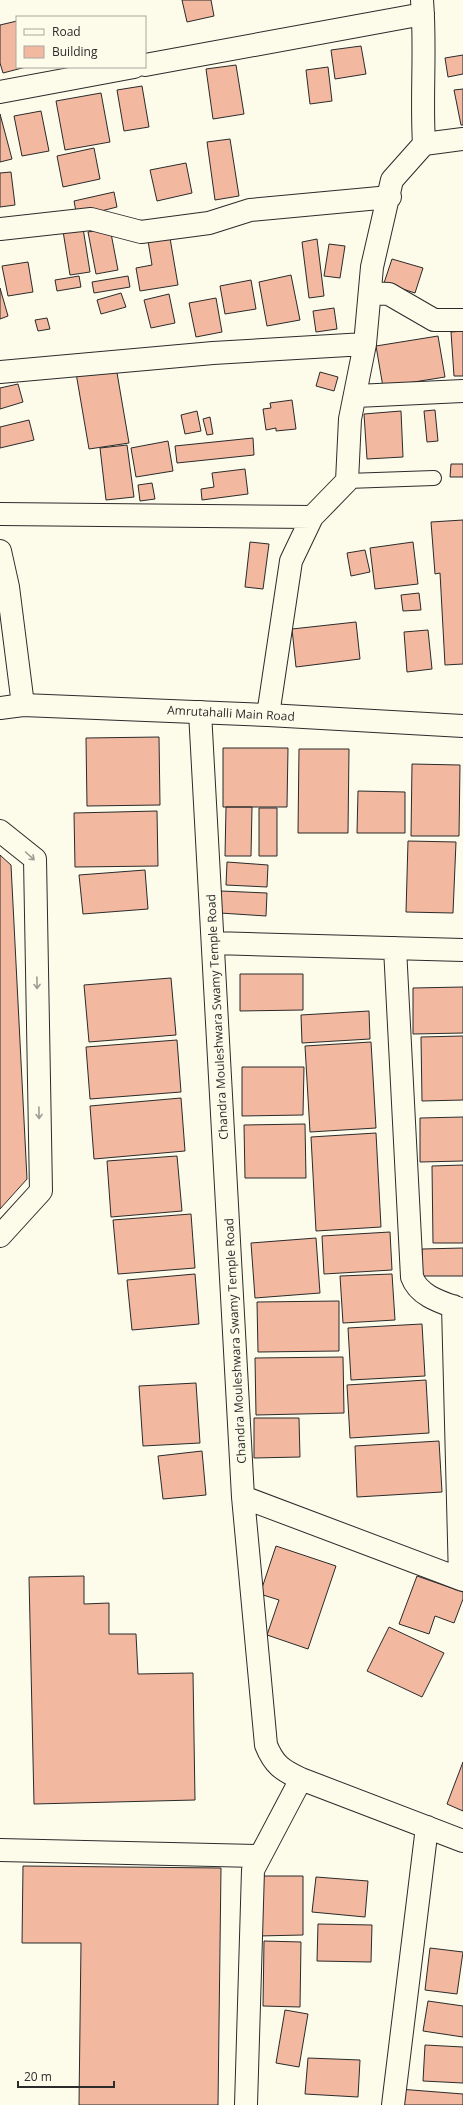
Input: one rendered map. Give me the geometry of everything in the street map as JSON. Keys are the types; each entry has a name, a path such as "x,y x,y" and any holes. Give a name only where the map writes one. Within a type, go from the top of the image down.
{"street":[{"path":"146,65 423,7 422,106 424,144"},
{"path":"0,92 129,68"},
{"path":"268,715 291,561 312,517 347,481 350,419 356,396 365,344 372,267 390,197 392,180 424,144 463,139"},
{"path":"0,229 91,219 141,232 209,223 250,210 390,197"},
{"path":"370,292 389,294 434,320 463,320"},
{"path":"0,372 214,353 365,344"},
{"path":"356,396 463,390"},
{"path":"0,514 312,517"},
{"path":"0,551 8,587 23,705"},
{"name":"Amrutahalli Main Road","path":"0,708 23,705 268,715 463,726"},
{"name":"Chandra Mouleshwara Swamy Temple Road","path":"200,712 244,1497 265,1740 274,1761 281,1769 301,1779 463,1841"},
{"path":"0,831 35,859 41,1191 0,1236"},
{"path":"213,943 463,950"},
{"path":"244,1497 461,1580 458,1308 419,1290 412,1277 395,948"},
{"path":"246,2105 253,1870 301,1779"},
{"path":"393,2105 427,1827"},
{"path":"0,1850 260,1856"}],"lane":[{"path":"347,481 434,478"}],"building":[{"path":"182,0 211,0 214,16 187,22"},
{"path":"16,21 16,68 22,68 3,73 0,63 0,25"},
{"path":"361,46 366,74 335,79 331,50"},
{"path":"463,55 463,74 448,77 445,58"},
{"path":"236,65 244,114 213,119 206,69"},
{"path":"328,67 332,101 310,104 306,70"},
{"path":"142,86 149,127 124,131 117,90"},
{"path":"463,89 463,125 461,125 454,90"},
{"path":"101,93 110,142 65,150 56,101"},
{"path":"41,111 49,151 22,156 14,116"},
{"path":"0,114 12,159 0,162"},
{"path":"230,139 239,196 215,200 207,142"},
{"path":"94,148 100,179 63,187 57,156"},
{"path":"186,163 192,193 157,201 150,170"},
{"path":"11,172 15,205 0,207 0,173"},
{"path":"114,192 117,207 77,217 74,201"},
{"path":"83,228 90,272 70,275 63,231"},
{"path":"110,228 118,270 96,274 88,232"},
{"path":"170,238 178,285 140,291 136,268 152,265 148,241"},
{"path":"317,239 324,296 309,298 302,242"},
{"path":"329,244 345,246 340,278 324,276"},
{"path":"392,259 423,268 415,293 384,283"},
{"path":"28,262 33,292 8,296 2,266"},
{"path":"291,275 300,320 267,326 259,282"},
{"path":"79,276 81,287 57,291 55,280"},
{"path":"128,276 130,287 94,293 92,282"},
{"path":"251,280 256,309 225,314 220,286"},
{"path":"0,288 8,316 0,319"},
{"path":"121,293 126,307 101,314 97,300"},
{"path":"169,294 175,323 151,328 144,300"},
{"path":"216,298 222,332 196,337 189,303"},
{"path":"334,308 337,329 316,332 313,311"},
{"path":"47,318 50,329 38,331 35,320"},
{"path":"463,331 463,376 454,376 451,332"},
{"path":"438,336 445,377 383,387 376,346"},
{"path":"116,367 129,443 89,449 76,373"},
{"path":"320,372 338,377 334,391 316,386"},
{"path":"18,384 23,402 0,409 0,388"},
{"path":"292,400 296,429 276,431 276,428 266,430 263,409 271,408 270,403"},
{"path":"435,410 438,441 427,442 424,411"},
{"path":"197,411 201,431 185,434 181,415"},
{"path":"401,411 403,457 367,459 364,414"},
{"path":"210,417 213,434 207,435 203,419"},
{"path":"29,420 34,440 0,448 0,427"},
{"path":"253,438 254,455 177,463 175,446"},
{"path":"168,441 173,471 136,477 131,448"},
{"path":"127,445 134,497 106,500 100,448"},
{"path":"451,464 463,464 463,477 450,477"},
{"path":"245,469 248,494 202,500 201,489 214,487 212,473"},
{"path":"152,483 155,499 140,501 138,485"},
{"path":"463,520 463,664 445,665 440,573 435,574 431,522"},
{"path":"250,542 269,544 263,589 245,587"},
{"path":"413,542 418,584 375,589 370,548"},
{"path":"365,550 370,572 351,576 347,553"},
{"path":"419,593 421,610 403,611 401,595"},
{"path":"356,622 360,659 296,667 292,629"},
{"path":"428,630 432,669 407,672 404,632"},
{"path":"159,737 160,805 87,806 86,738"},
{"path":"223,748 288,748 287,807 223,807"},
{"path":"299,749 349,749 348,833 298,833"},
{"path":"412,764 460,765 459,836 411,836"},
{"path":"358,791 405,792 405,833 357,833"},
{"path":"226,807 252,807 251,856 225,856"},
{"path":"259,808 277,808 277,856 259,856"},
{"path":"157,811 158,866 75,867 74,813"},
{"path":"408,841 456,842 453,913 406,912"},
{"path":"0,855 11,865 27,1179 0,1209"},
{"path":"227,862 268,865 267,887 226,885"},
{"path":"145,870 148,909 83,914 79,875"},
{"path":"221,891 267,893 266,916 220,913"},
{"path":"240,974 303,974 303,1010 240,1011"},
{"path":"171,978 176,1035 89,1042 84,985"},
{"path":"463,987 463,1033 413,1034 413,988"},
{"path":"369,1011 370,1039 302,1043 301,1015"},
{"path":"463,1036 463,1100 422,1101 421,1037"},
{"path":"177,1040 181,1092 90,1099 86,1047"},
{"path":"371,1042 376,1128 310,1132 305,1046"},
{"path":"242,1067 304,1067 303,1115 242,1116"},
{"path":"181,1098 185,1151 94,1159 90,1106"},
{"path":"463,1117 463,1161 420,1162 420,1118"},
{"path":"305,1124 306,1178 245,1178 244,1125"},
{"path":"376,1133 381,1227 316,1231 311,1137"},
{"path":"177,1156 182,1211 111,1217 107,1161"},
{"path":"463,1165 463,1243 433,1243 432,1166"},
{"path":"191,1214 195,1268 118,1274 113,1220"},
{"path":"390,1232 392,1270 324,1274 322,1236"},
{"path":"316,1238 320,1293 255,1298 251,1243"},
{"path":"463,1248 463,1276 422,1276 422,1249"},
{"path":"195,1274 199,1324 132,1330 127,1280"},
{"path":"392,1274 395,1320 343,1323 340,1276"},
{"path":"339,1301 339,1351 258,1352 257,1302"},
{"path":"422,1324 425,1376 351,1380 348,1328"},
{"path":"343,1357 344,1413 256,1415 255,1358"},
{"path":"426,1380 429,1433 350,1438 347,1385"},
{"path":"196,1383 200,1443 143,1446 139,1386"},
{"path":"254,1418 299,1418 300,1457 254,1458"},
{"path":"439,1441 442,1492 357,1497 355,1446"},
{"path":"202,1451 206,1495 163,1499 158,1456"},
{"path":"276,1546 336,1566 308,1649 267,1635 279,1600 260,1594"},
{"path":"84,1576 84,1604 109,1603 109,1634 136,1634 138,1674 193,1673 195,1800 34,1804 29,1577"},
{"path":"417,1576 463,1592 463,1599 454,1623 435,1616 429,1634 399,1624"},
{"path":"389,1627 444,1653 422,1697 367,1671"},
{"path":"463,1762 463,1811 447,1804"},
{"path":"23,1866 221,1868 218,2105 79,2105 81,1943 22,1943"},
{"path":"258,1876 303,1876 303,1935 258,1936"},
{"path":"316,1877 368,1881 365,1917 312,1912"},
{"path":"318,1924 372,1925 371,1962 317,1961"},
{"path":"264,1941 301,1942 300,2007 263,2006"},
{"path":"430,1948 463,1952 457,1994 425,1990"},
{"path":"428,2001 463,2006 463,2037 423,2031"},
{"path":"285,2010 308,2014 299,2067 276,2063"},
{"path":"425,2045 463,2047 463,2083 423,2081"},
{"path":"308,2058 360,2060 358,2097 305,2094"},
{"path":"399,2089 463,2094 463,2105 397,2105"}]}
